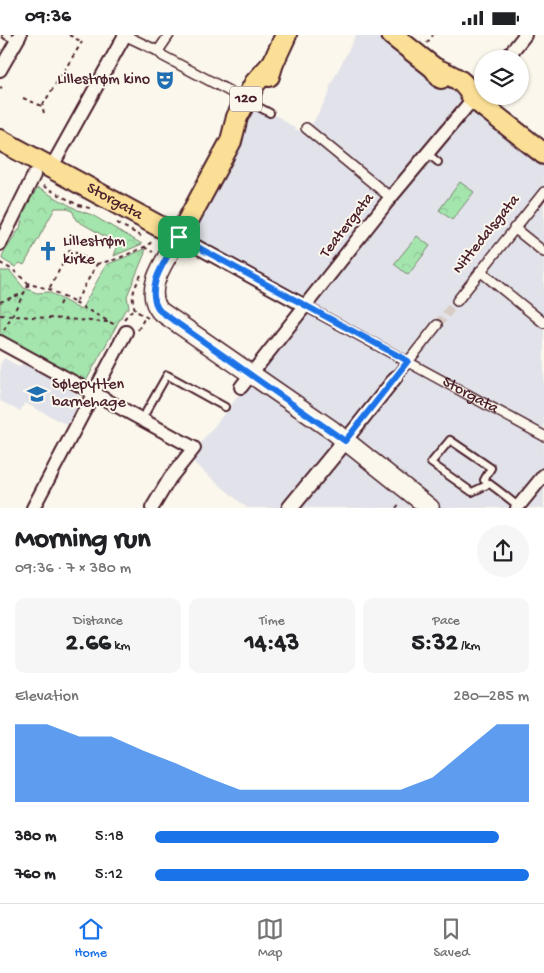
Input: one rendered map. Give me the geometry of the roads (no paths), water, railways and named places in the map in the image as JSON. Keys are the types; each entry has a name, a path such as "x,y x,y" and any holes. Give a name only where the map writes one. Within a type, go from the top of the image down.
{"main road":[{"path":"392,35 434,68 448,87 459,95 474,93"},
{"name":"120","path":"179,237 230,141 237,117 257,106 255,83 273,63 287,36"},
{"path":"491,105 544,154"},
{"name":"Storgata","path":"0,140 41,175 179,237"},
{"path":"179,237 154,286 153,296 156,306 164,315 246,381 345,441 430,508"}],"street":[{"path":"0,244 124,35 158,51 163,56 257,106"},
{"path":"158,51 169,35"},
{"path":"513,50 525,35"},
{"path":"0,70 14,37"},
{"name":"Teatergata","path":"246,381 427,153 474,98"},
{"path":"306,128 385,193"},
{"name":"Nittedalsgata","path":"457,301 544,192"},
{"path":"514,228 544,252"},
{"name":"Storgata","path":"179,237 544,436"},
{"path":"480,271 544,323"},
{"path":"296,504 437,325"},
{"path":"33,508 94,393 132,332"},
{"path":"2,336 94,393 194,448 170,478 152,508"},
{"path":"517,507 544,475"}],"lane":[{"path":"427,153 438,162"},
{"path":"142,419 167,375 225,407"},
{"path":"489,484 472,492 431,463 450,440 491,469 484,480 489,484 517,507"}],"tunnel":[{"path":"437,325 457,301"}],"place":[{"name":"Lillestrøm kino","path":"165,80"},
{"name":"Lillestrøm kirke","path":"48,251"},
{"name":"Sølepytten barnehage","path":"37,394"}]}
